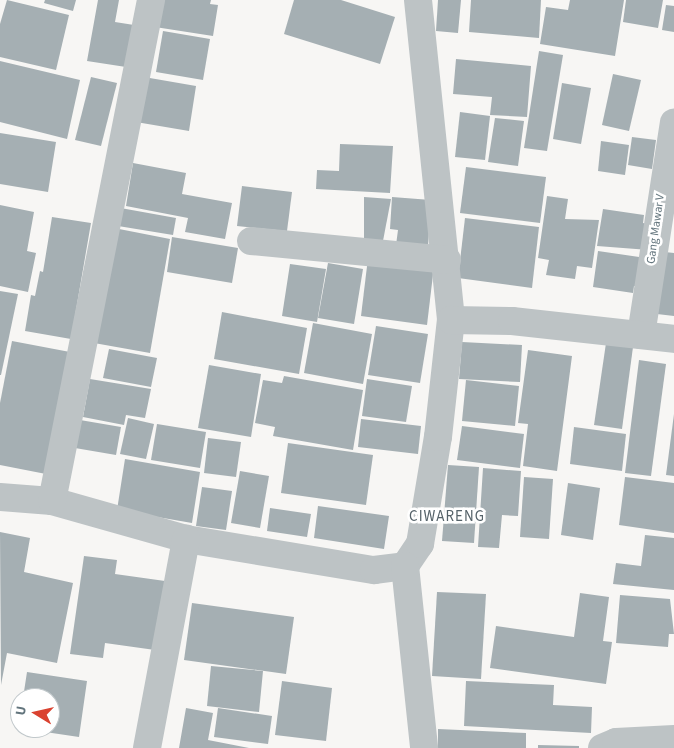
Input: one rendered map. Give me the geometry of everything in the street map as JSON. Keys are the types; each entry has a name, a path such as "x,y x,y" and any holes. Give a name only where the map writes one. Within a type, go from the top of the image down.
{"street":[{"path":"52,501 151,0"},
{"path":"418,0 430,132 447,260 451,320 438,437 420,544 405,566 424,748"},
{"name":"Gang Mawar V","path":"641,335 674,123"},
{"path":"251,241 447,260"},
{"path":"451,320 512,321 674,339"},
{"path":"0,497 52,501 186,539 374,570 405,566"},
{"path":"147,748 186,539"},
{"path":"602,748 616,742 674,739"}],"building":[{"path":"7,0 69,15 56,70 0,57 0,24"},
{"path":"45,0 76,0 73,11 44,3"},
{"path":"98,0 119,0 115,22 134,25 126,67 87,61"},
{"path":"160,0 211,0 210,4 218,5 213,36 155,27"},
{"path":"294,0 341,0 395,17 380,64 284,34"},
{"path":"438,0 461,0 458,33 436,31"},
{"path":"471,0 541,0 539,38 469,32"},
{"path":"570,0 624,0 615,56 540,44 546,7 568,10"},
{"path":"626,0 663,0 658,28 623,22"},
{"path":"666,5 674,6 674,32 662,30"},
{"path":"163,31 210,39 203,80 156,72"},
{"path":"539,51 563,55 547,151 524,148"},
{"path":"456,59 531,66 527,117 490,115 492,97 453,94"},
{"path":"0,61 80,80 67,139 0,122"},
{"path":"613,74 641,80 629,131 602,125"},
{"path":"91,77 117,83 101,146 75,140"},
{"path":"144,77 196,86 189,131 136,122"},
{"path":"562,83 591,88 581,144 553,139"},
{"path":"460,112 490,116 485,160 455,157"},
{"path":"495,118 524,121 518,166 488,162"},
{"path":"0,133 56,142 48,192 0,184"},
{"path":"632,137 656,140 652,169 628,165"},
{"path":"601,141 629,145 625,175 598,171"},
{"path":"340,144 393,146 390,193 316,189 317,170 339,171"},
{"path":"133,163 186,173 182,194 232,203 225,239 185,232 188,218 126,206"},
{"path":"466,167 546,177 540,223 460,213"},
{"path":"242,186 292,192 287,231 237,226"},
{"path":"547,196 568,199 565,219 599,220 592,268 577,266 575,279 546,275 549,260 538,258"},
{"path":"364,197 391,199 382,246 364,244"},
{"path":"392,197 431,200 428,247 396,245 398,230 390,229"},
{"path":"0,205 34,212 27,251 36,253 28,292 0,286"},
{"path":"115,207 176,218 173,235 112,225"},
{"path":"603,209 644,215 643,223 653,225 649,250 597,246"},
{"path":"52,217 91,223 71,339 25,331 31,295 35,296 40,271 43,272"},
{"path":"465,218 539,227 532,288 458,278"},
{"path":"114,228 170,239 150,353 94,343"},
{"path":"172,237 238,248 232,283 167,272"},
{"path":"598,251 646,258 642,287 634,286 633,293 593,287"},
{"path":"665,252 674,253 674,316 657,314"},
{"path":"368,258 434,266 427,325 361,316"},
{"path":"328,263 363,269 354,324 318,318"},
{"path":"290,264 326,269 317,322 282,316"},
{"path":"0,291 18,294 1,375 0,375"},
{"path":"222,312 307,328 299,374 214,359"},
{"path":"313,323 372,334 363,384 304,373"},
{"path":"376,326 428,334 420,383 368,375"},
{"path":"12,341 70,352 46,474 0,465 0,403"},
{"path":"462,342 522,345 520,382 459,379"},
{"path":"606,343 633,347 622,429 594,425"},
{"path":"109,349 157,358 151,387 103,378"},
{"path":"528,350 572,356 557,471 523,466 528,424 518,423"},
{"path":"639,360 666,364 651,476 625,473"},
{"path":"209,365 261,374 251,437 198,428"},
{"path":"284,376 363,390 353,450 273,436 275,427 255,423 263,380 282,383"},
{"path":"90,379 151,389 145,418 126,415 124,425 83,417"},
{"path":"367,379 412,386 406,422 362,416"},
{"path":"466,380 519,386 515,426 462,421"},
{"path":"674,414 674,476 666,475"},
{"path":"128,418 154,424 146,459 120,454"},
{"path":"361,419 421,426 418,454 358,447"},
{"path":"80,420 121,427 116,455 75,448"},
{"path":"157,424 206,432 200,468 151,460"},
{"path":"462,426 524,434 520,468 457,460"},
{"path":"574,427 626,434 622,471 570,464"},
{"path":"208,438 241,442 236,477 204,473"},
{"path":"288,443 373,455 366,505 281,493"},
{"path":"125,459 200,472 192,523 117,510"},
{"path":"448,465 479,467 474,543 442,541"},
{"path":"483,468 521,471 518,516 502,515 499,548 478,547"},
{"path":"240,471 269,476 260,528 231,523"},
{"path":"524,477 553,479 549,539 520,537"},
{"path":"625,477 674,483 674,533 619,525"},
{"path":"568,483 600,488 593,540 561,535"},
{"path":"202,487 232,491 226,530 196,526"},
{"path":"318,506 389,516 384,549 314,538"},
{"path":"270,508 311,514 307,537 267,531"},
{"path":"0,532 30,538 24,572 73,583 57,663 7,653 1,685"},
{"path":"645,535 674,538 674,590 613,584 616,563 641,566"},
{"path":"84,556 117,560 115,574 165,581 155,650 105,643 103,658 70,654"},
{"path":"437,592 486,594 481,679 432,676"},
{"path":"580,593 609,597 603,641 612,642 606,684 490,668 496,626 574,637"},
{"path":"620,595 670,599 674,634 669,634 668,647 616,643"},
{"path":"192,603 294,617 286,674 184,660"},
{"path":"211,666 263,671 259,712 207,706"},
{"path":"27,672 87,681 79,737 60,734 60,688 25,688"},
{"path":"282,681 332,688 326,741 275,735"},
{"path":"466,681 554,685 553,705 592,707 591,733 464,726"},
{"path":"186,708 213,713 208,740 249,748 179,748"},
{"path":"218,708 272,716 268,744 214,737"},
{"path":"438,729 526,733 526,748 438,748"},
{"path":"538,745 579,746 579,748 538,748"}],"district":[{"name":"CIWARENG","path":"447,517"}]}
